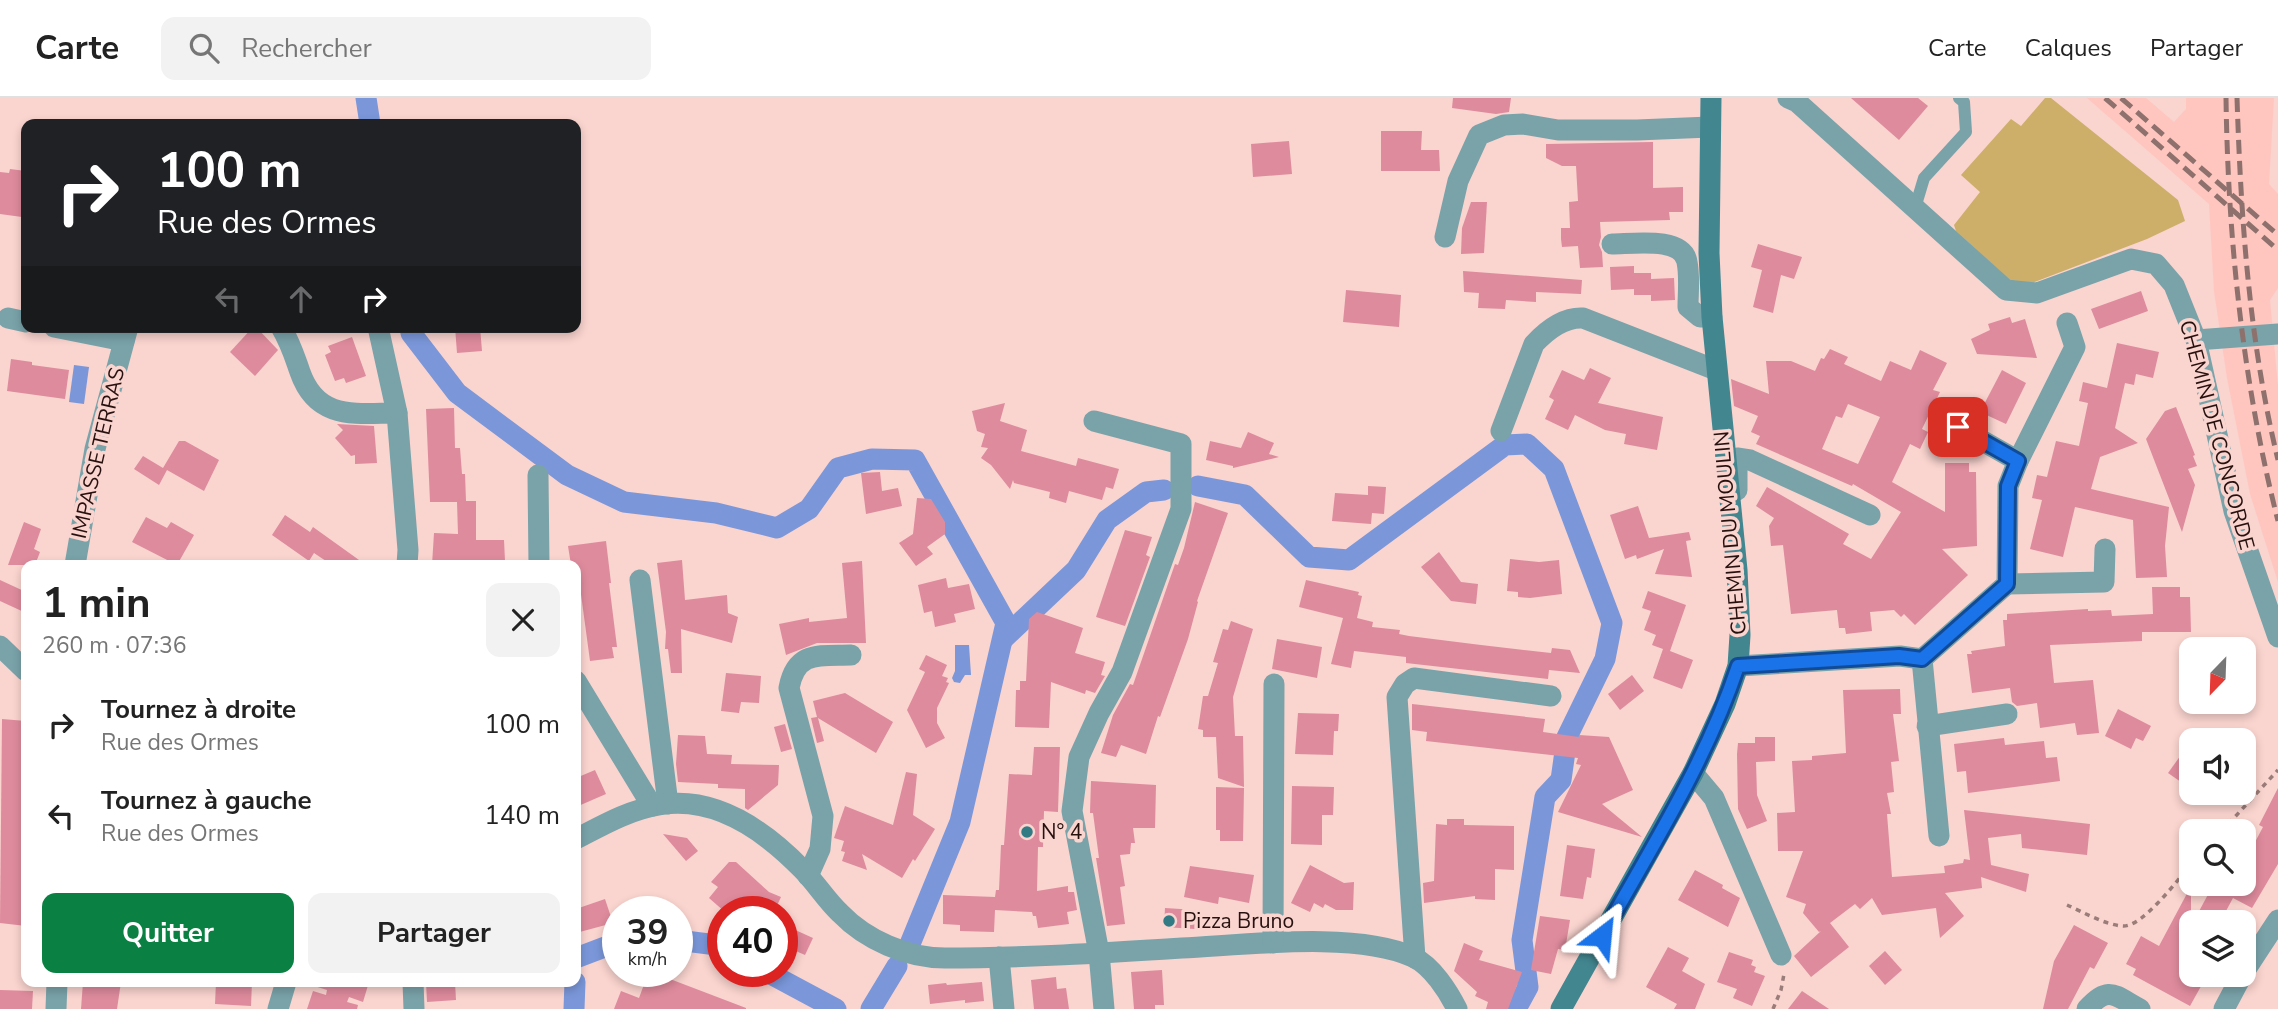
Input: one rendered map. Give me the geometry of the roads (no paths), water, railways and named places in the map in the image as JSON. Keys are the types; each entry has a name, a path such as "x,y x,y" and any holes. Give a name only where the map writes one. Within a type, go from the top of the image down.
{"street":[{"name":"CHEMIN DU MOULIN","path":"1563,1008 1693,773 1725,704 1738,666 1740,635 1737,570 1712,317 1709,253 1711,98"},
{"name":"CHEMIN DE CONCORDE","path":"1788,98 1797,102 2006,290 2037,293 2131,259 2156,264 2174,285 2196,340 2234,511 2278,637"},
{"path":"1445,237 1458,181 1479,135 1504,125 1523,124 1558,130 1710,127"},
{"path":"1612,244 1669,244 1681,250 1687,260 1688,307 1700,317 1712,317"},
{"path":"1501,431 1534,344 1573,318 1583,318 1716,370"},
{"path":"2007,584 2008,486 2075,347 2067,324"},
{"path":"284,333 293,348 301,376 320,403 342,413 397,413"},
{"path":"379,333 397,413 407,560"},
{"name":"IMPASSE TERRAS","path":"76,560 95,449 126,334"},
{"path":"2196,340 2224,340 2273,334"},
{"path":"1094,421 1181,444 1181,509 1122,672 1079,757 1072,811 1099,953 1104,1009"},
{"path":"1958,427 2018,461"},
{"path":"1737,570 1737,458 1750,460 1870,515"},
{"path":"538,475 538,560"},
{"path":"1738,666 1899,656 1922,659 2007,584 2104,582 2105,549"},
{"path":"640,580 660,805"},
{"path":"0,646 21,665"},
{"path":"808,876 820,849 823,816 789,688 791,676 798,663 811,656 851,655"},
{"path":"1922,659 1939,836"},
{"path":"1415,958 1397,697 1405,684 1414,678 1551,696"},
{"path":"1273,943 1275,684"},
{"path":"581,688 660,805"},
{"path":"1927,726 2007,714"},
{"path":"1693,773 1714,799 1781,955"},
{"path":"581,836 632,811 660,805 712,808 736,817 760,832 808,876 841,914 863,933 888,946 914,954 941,958 999,957 1273,943 1357,943 1394,950 1415,958 1432,973 1457,1009"},
{"path":"2256,954 2278,920"},
{"path":"999,957 1004,1009"},
{"path":"56,1009 57,987"},
{"path":"278,1009 285,987"},
{"path":"413,987 414,1009"},
{"path":"2224,1009 2236,987"},
{"path":"2087,1009 2100,996 2110,993 2140,1009"}],"lane":[{"path":"1914,208 1924,178 1966,132 1964,102 1959,98"}],"water":[{"path":"74,365 89,367 84,404 69,402"},
{"path":"955,645 969,645 971,675 965,675 960,683 954,682 952,678 955,671"}],"waterway":[{"path":"366,98 369,119"},
{"path":"411,333 457,393 567,475 624,502 716,513 777,528 809,509 838,468 872,459 915,460 1006,623 960,822 910,944"},
{"path":"1198,486 1245,495 1309,557 1349,560 1505,445 1527,444 1554,469 1612,623 1605,659 1567,737 1561,780 1545,797 1522,940 1528,987 1516,1009"},
{"path":"1003,639 1076,570 1107,520 1146,492 1164,490"},
{"path":"693,942 707,944"},
{"path":"581,956 602,948"},
{"path":"871,1009 897,966"},
{"path":"574,1009 575,987"},
{"path":"795,987 836,1009"}],"railway":[{"path":"2105,98 2278,250"},
{"path":"2121,98 2278,235"},
{"path":"2226,98 2230,205 2240,311 2255,417 2278,521"},
{"path":"2237,98 2241,189 2253,325 2278,460"}],"place":[{"name":"N° 4","path":"1027,832"},
{"name":"Pizza Bruno","path":"1169,921"}]}
